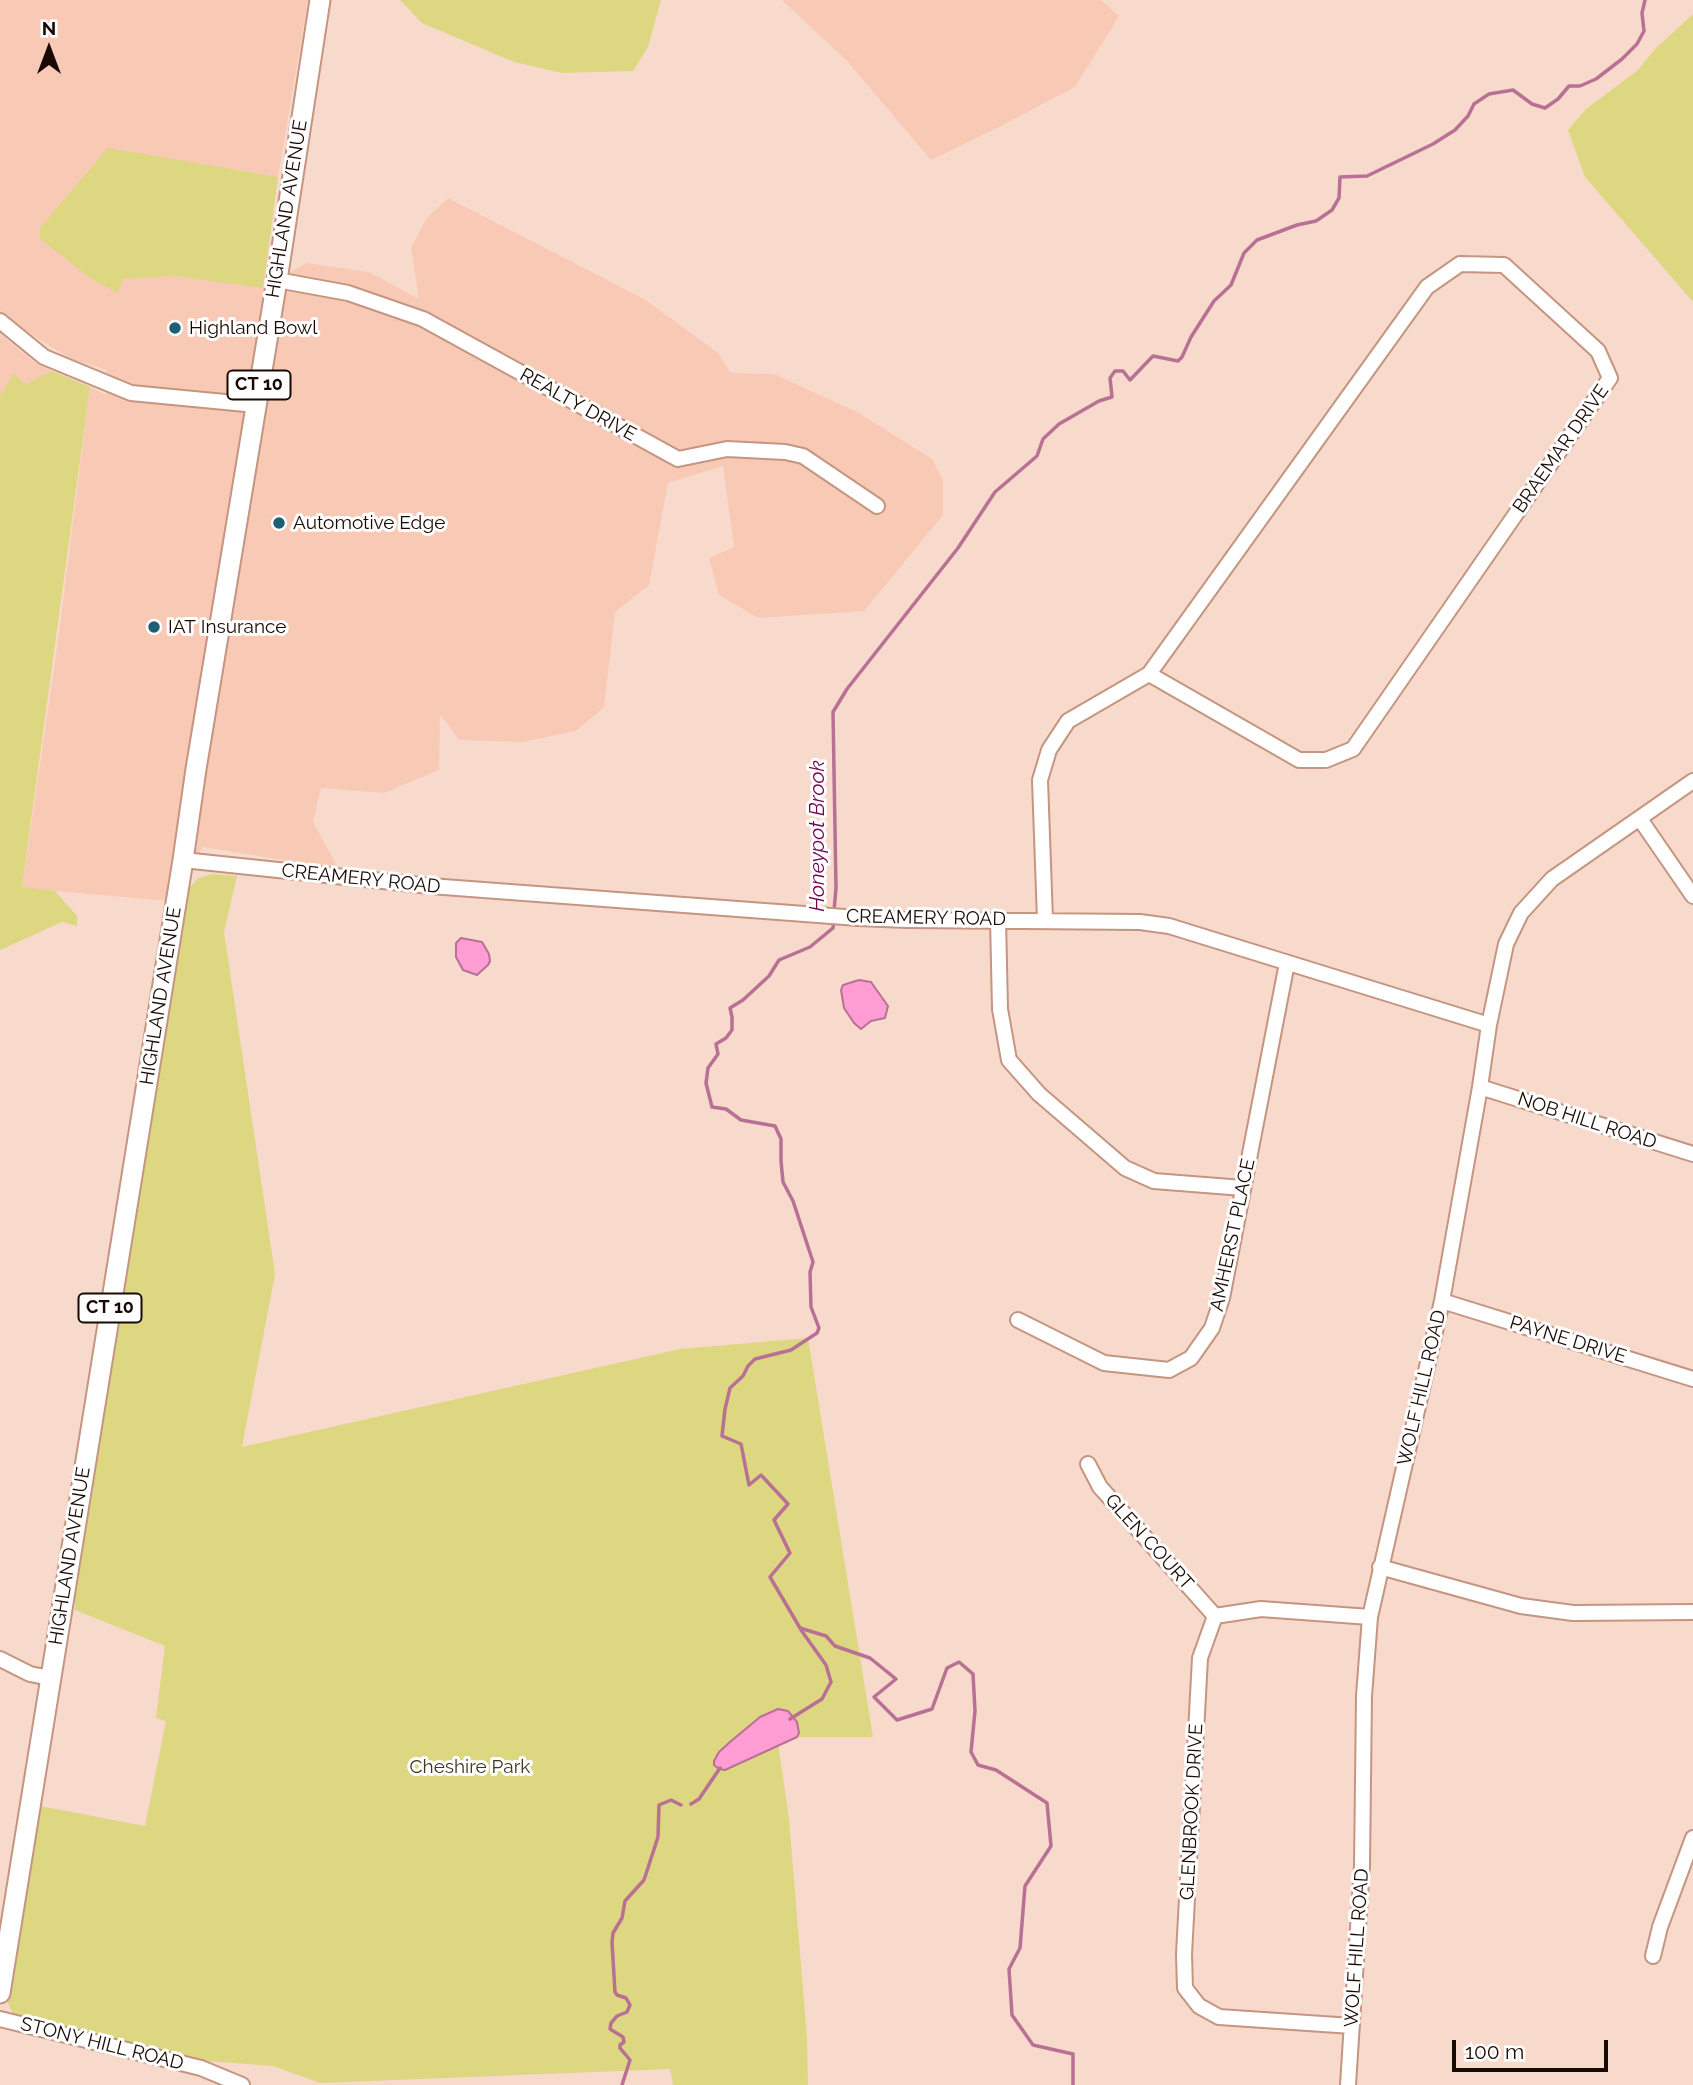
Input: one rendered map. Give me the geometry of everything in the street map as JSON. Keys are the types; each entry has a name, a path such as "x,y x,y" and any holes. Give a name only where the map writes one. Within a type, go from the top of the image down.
{"highway":[{"name":"HIGHLAND AVENUE","path":"0,1993 320,0"}],"street":[{"name":"BRAEMAR DRIVE","path":"1045,920 1040,780 1049,750 1068,721 1149,674 1427,287 1460,264 1504,265 1598,351 1610,378 1353,749 1326,760 1299,760 1149,674"},
{"name":"REALTY DRIVE","path":"277,279 348,293 423,319 678,459 727,449 785,452 803,456 877,506"},
{"path":"0,321 44,357 131,393 256,405"},
{"name":"WOLF HILL ROAD","path":"1348,2085 1362,1866 1364,1696 1370,1617 1442,1301 1489,1025 1506,944 1521,913 1552,878 1693,781"},
{"path":"1640,819 1693,896"},
{"name":"CREAMERY ROAD","path":"183,860 430,886 847,917 1140,922 1169,926 1489,1025"},
{"path":"998,919 1000,1009 1009,1060 1039,1094 1125,1168 1154,1181 1242,1188"},
{"name":"AMHERST PLACE","path":"1018,1320 1104,1363 1169,1370 1191,1358 1212,1328 1222,1298 1287,963"},
{"name":"NOB HILL ROAD","path":"1480,1087 1693,1154"},
{"name":"PAYNE DRIVE","path":"1442,1301 1693,1379"},
{"name":"GLEN COURT","path":"1088,1465 1100,1487 1214,1616"},
{"path":"1380,1567 1521,1606 1573,1613 1693,1612"},
{"path":"1214,1616 1261,1609 1370,1617"},
{"name":"GLENBROOK DRIVE","path":"1214,1616 1200,1658 1184,1954 1185,1988 1199,2006 1219,2017 1352,2026"},
{"path":"0,1659 30,1674 50,1678"},
{"path":"1653,1956 1660,1927 1693,1838"},
{"name":"STONY HILL ROAD","path":"0,2019 201,2068 242,2085"}],"shaded area":[{"path":"0,0 308,0 278,177 263,288 306,263 369,272 419,299 411,248 427,218 448,198 644,299 717,352 731,373 774,374 859,413 932,459 943,480 943,515 864,611 758,618 719,595 709,558 734,547 723,466 668,483 649,585 615,612 604,707 576,731 522,742 459,740 440,714 439,770 384,793 321,788 313,822 339,869 203,847 168,901 22,888 58,641 90,387 106,395 107,370 71,359 0,311"},
{"path":"782,0 1101,0 1119,16 1075,87 931,160 847,61"},
{"path":"0,334 34,362 52,371 26,384 14,375 0,395"},
{"path":"461,938 482,942 489,954 488,965 477,975 463,970 456,957 456,943"},
{"path":"859,980 871,982 888,1006 885,1018 871,1021 861,1029 844,1008 841,990 843,985"},
{"path":"778,1709 788,1711 797,1722 797,1737 725,1770 714,1765 719,1752 730,1742 760,1717"}],"green space":[{"path":"400,0 661,0 648,47 633,71 562,73 514,62 422,23"},
{"path":"1693,14 1693,302 1585,177 1568,130 1586,109 1638,70 1655,49"},
{"path":"108,148 278,177 263,288 175,276 123,279 118,293 93,280 40,239 40,228"},
{"path":"52,371 90,387 22,887 55,891 77,916 77,926 62,922 0,950 0,395 14,374 26,384"},
{"name":"Cheshire Park","path":"213,874 237,876 224,932 275,1274 242,1447 680,1349 808,1338 873,1737 777,1737 789,1819 807,2038 808,2085 673,2085 670,2069 320,2083 273,2066 206,2061 13,2013 10,2008 8,2002 40,1806 145,1826 166,1721 156,1718 165,1646 75,1610 75,1592 188,890 198,878"}],"waterway":[{"name":"Honeypot Brook","path":"834,911 836,888 833,712 847,689 958,548 995,492 1037,456 1043,439 1059,424 1099,401 1112,397 1110,378 1115,371 1123,371 1130,380 1153,356 1178,361 1214,301 1231,285 1244,253 1257,240 1316,221 1332,210 1339,198 1340,177 1367,176 1433,144 1455,130 1468,116 1474,104 1489,94 1513,90 1532,104 1545,108 1558,99 1569,86 1580,86 1596,79 1637,44 1644,31 1642,13 1645,0"},
{"name":"Honeypot Brook","path":"834,919 833,928 810,947 779,960 769,976 730,1008 732,1030 716,1044 718,1054 708,1068 706,1083 712,1107 726,1109 741,1120 775,1126 781,1139 783,1182 793,1201 813,1262 810,1272 811,1307 819,1328 817,1333 791,1350 755,1359 748,1366 743,1376 730,1388 722,1436 741,1444 749,1485 761,1475 788,1504 774,1520 790,1553 770,1577 800,1628 826,1636 835,1646 870,1658 896,1679 874,1697 897,1720 932,1709 947,1668 959,1662 973,1674 975,1711 971,1752 978,1765 996,1770 1047,1803 1051,1846 1025,1886 1020,1948 1009,1969 1012,2015 1033,2045 1073,2054 1073,2085"},
{"path":"790,1719 822,1699 831,1682 826,1665 801,1630"},
{"path":"691,1804 699,1799 720,1768"},
{"path":"622,2085 630,2060 620,2048 624,2042 623,2037 610,2029 611,2023 617,2016 627,2012 630,2005 626,1998 615,1992 613,1933 622,1918 625,1901 644,1880 658,1837 659,1805 671,1800 681,1805"}],"place":[{"name":"Highland Bowl","path":"175,328"},
{"name":"Automotive Edge","path":"279,523"},
{"name":"IAT Insurance","path":"154,627"}]}
